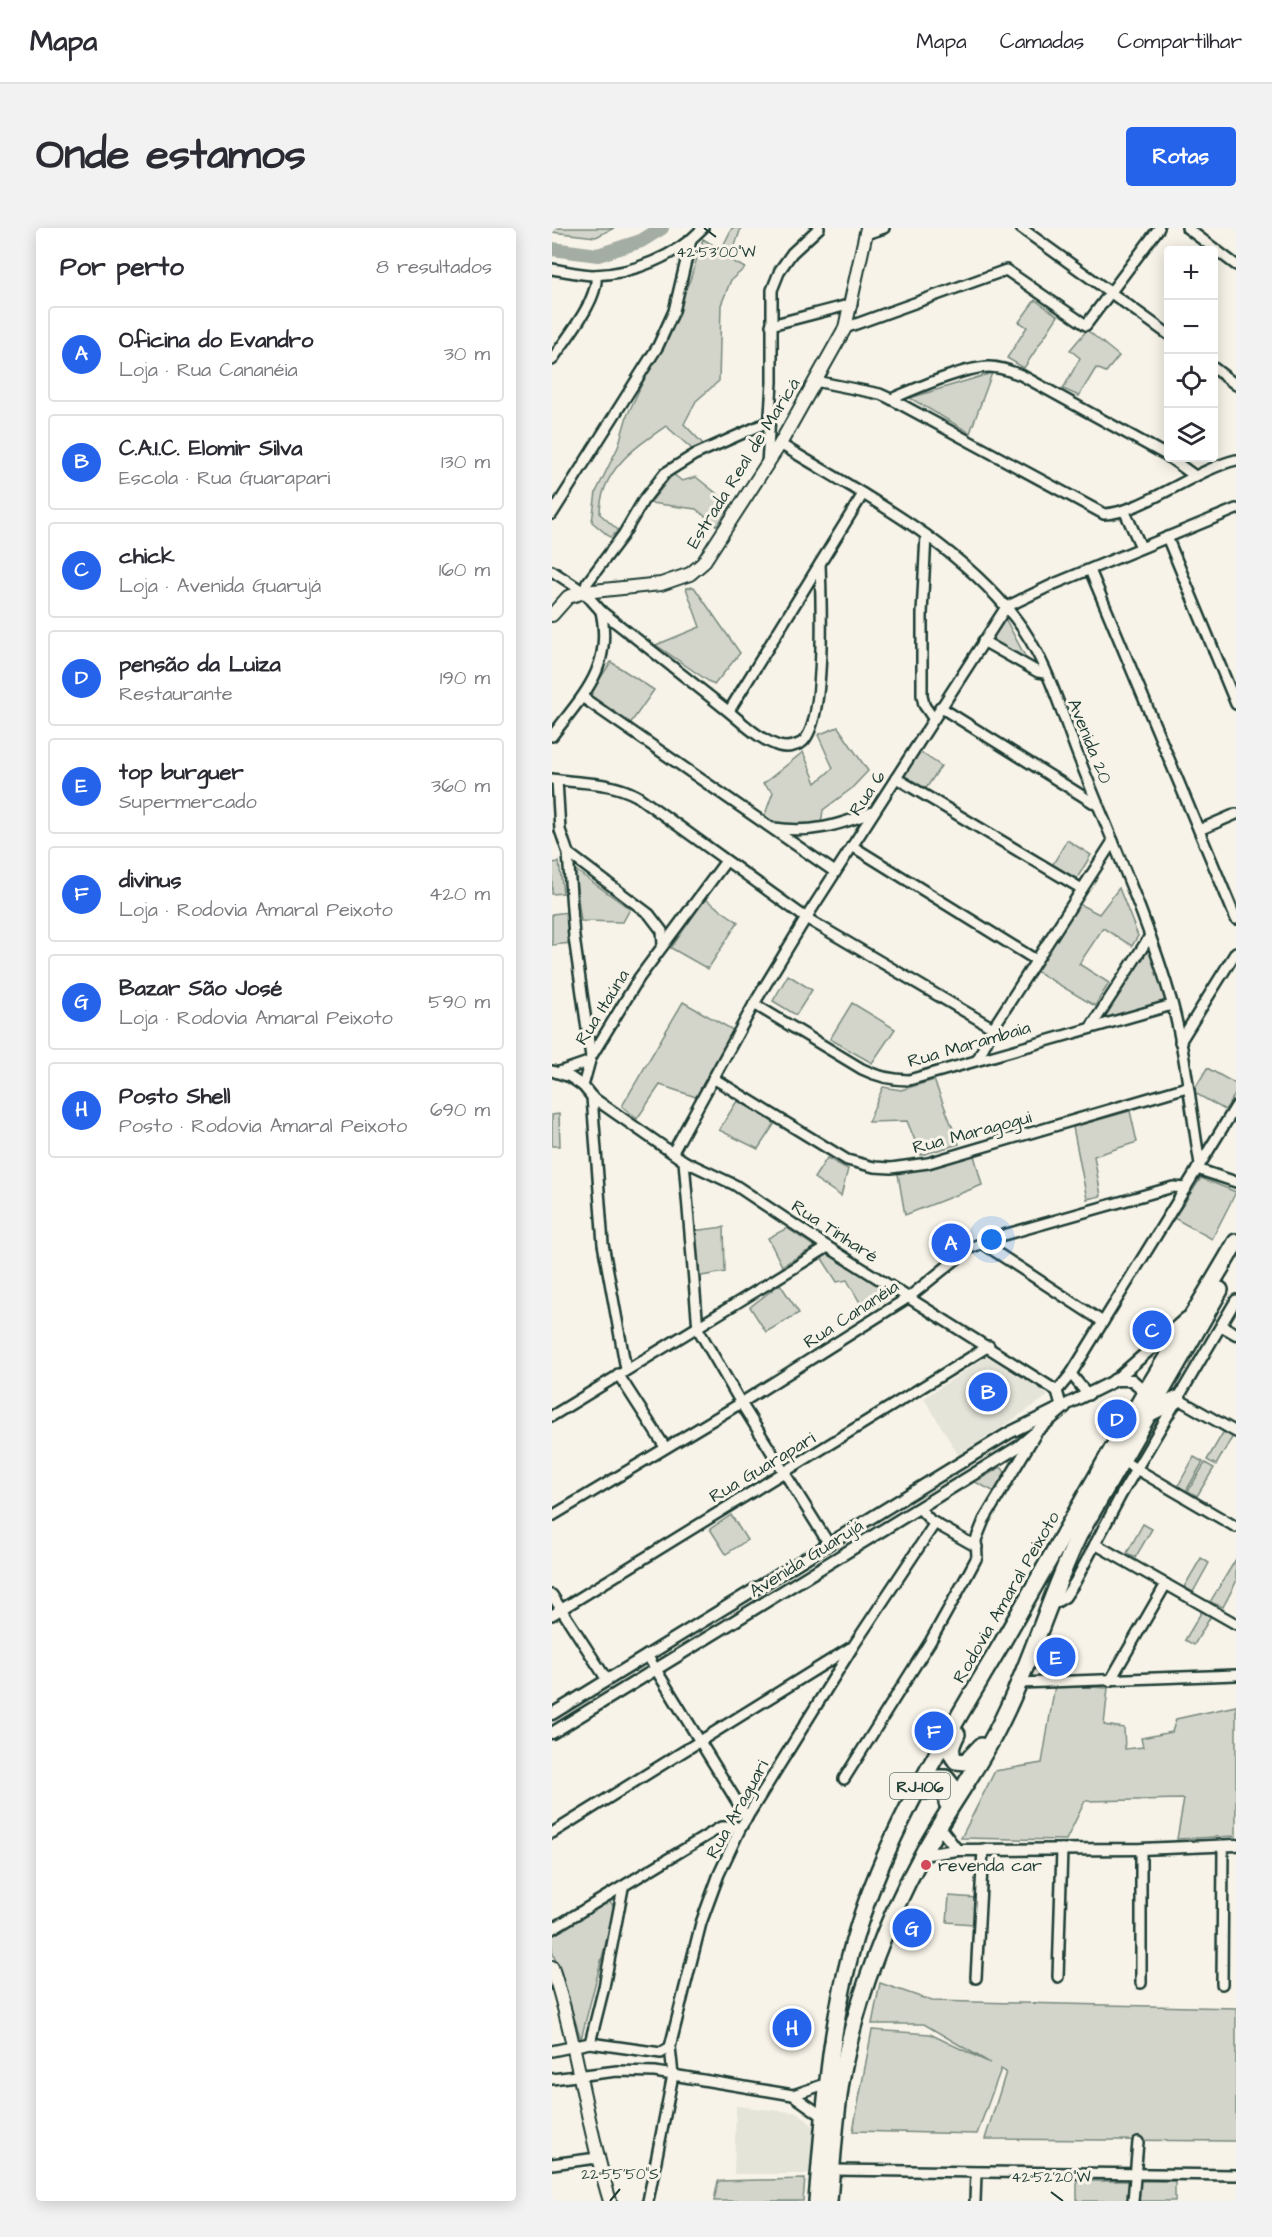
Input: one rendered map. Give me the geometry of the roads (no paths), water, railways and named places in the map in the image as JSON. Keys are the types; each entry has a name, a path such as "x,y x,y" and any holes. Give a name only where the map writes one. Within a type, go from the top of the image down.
{"highway":[{"name":"Rodovia Amaral Peixoto","path":"817,2201 824,2117 842,1984 884,1854 926,1775 1143,1396 1236,1242"},
{"name":"Rodovia Amaral Peixoto","path":"829,2201 843,2068 852,2031 896,1907 921,1855 940,1828 996,1732 1020,1683 1079,1535 1236,1263"},
{"path":"1149,1414 1178,1399"},
{"path":"1009,1630 1002,1653 951,1747 951,1756 956,1761 966,1762 978,1751 1017,1671 1045,1603 1055,1591"},
{"path":"858,1929 869,1911 888,1860 912,1812 935,1778 946,1778 952,1784 952,1793 912,1862 898,1892 896,1907"}],"main road":[{"name":"Estrada Real de Maricá","path":"552,615 568,597 584,592 661,584 690,574 717,545 780,444 845,328 866,231"},
{"path":"552,1967 573,2046 597,2158 610,2201"}],"street":[{"path":"552,269 596,275 642,266 691,240 703,228"},
{"path":"766,465 772,382 772,290 780,270 792,253 819,228"},
{"path":"866,231 884,228"},
{"path":"1021,228 1164,331"},
{"path":"845,328 1006,270 1086,325 1159,228"},
{"path":"1187,228 1236,265"},
{"path":"552,514 658,346 674,311 691,240"},
{"path":"552,360 593,296 597,284 596,275"},
{"path":"771,325 852,304"},
{"path":"891,399 970,371 987,367 1002,368 1021,375 1164,454"},
{"path":"1218,371 1236,385"},
{"path":"815,381 861,390 891,399 1104,514 1124,510 1195,476 1236,460"},
{"path":"584,592 587,583 665,473 694,455 768,422"},
{"name":"Avenida 20","path":"780,444 926,535 966,566 1006,607 1024,630 1045,673 1150,936 1172,1005 1180,1042 1199,1166"},
{"path":"1176,462 1195,476"},
{"path":"729,711 862,494"},
{"path":"1006,607 1054,584 1236,509"},
{"path":"1124,510 1141,547"},
{"path":"926,535 922,615 922,695 924,705 933,718"},
{"path":"1167,537 1236,704"},
{"path":"552,571 584,592 601,611 768,741 781,747 794,746 803,742 810,732 818,697 821,660 820,564"},
{"path":"1090,570 1236,919"},
{"name":"Rua 6","path":"673,1152 754,1004 806,918 1006,607"},
{"path":"552,736 582,697 598,669 605,651 601,611"},
{"path":"983,641 1038,672 1045,673"},
{"path":"582,697 835,872"},
{"path":"940,707 1097,805"},
{"path":"896,778 1082,889"},
{"path":"556,1072 590,1060 574,937 568,853 560,830 555,780 598,782 621,787 637,796 806,918 993,1028"},
{"path":"768,827 804,832 819,830 874,812"},
{"path":"1199,830 1236,814"},
{"path":"978,1059 993,1028 1113,841"},
{"path":"852,846 1036,960"},
{"path":"568,853 649,914 662,931 663,945"},
{"name":"Rua Itaúna","path":"583,1086 590,1060 639,978 726,861"},
{"path":"1091,1027 1150,936"},
{"path":"1180,1042 1236,952"},
{"name":"Rua Marambaia","path":"754,1004 879,1078 909,1080 1172,1005"},
{"path":"556,1072 583,1086 592,1097 673,1152"},
{"name":"Rua Maragogui","path":"713,1078 847,1160 874,1167 891,1168 928,1163 1187,1087"},
{"path":"592,1097 603,1245 622,1372 664,1447"},
{"path":"1065,1404 1057,1391 1071,1374 1236,1106"},
{"name":"Rua Tinharé","path":"673,1152 684,1161 735,1185 828,1247 989,1346 1057,1391"},
{"path":"684,1161 698,1329 829,1544"},
{"path":"1199,1166 1236,1182"},
{"name":"Rua Cananéia","path":"552,1516 741,1403 909,1297 970,1248 1173,1187 1186,1188"},
{"path":"982,1243 1103,1322"},
{"path":"552,1415 698,1329 828,1247"},
{"path":"1049,1608 1065,1598 1236,1300"},
{"name":"Avenida Guarujá","path":"552,1714 998,1440 1114,1381 1147,1354 1199,1305"},
{"path":"1222,1326 1236,1334"},
{"name":"Rua Guarapari","path":"556,1613 989,1346"},
{"path":"1071,1374 1088,1395"},
{"path":"1114,1381 1132,1380 1140,1387 1143,1396"},
{"path":"1178,1399 1236,1432"},
{"name":"Avenida Guarujá","path":"552,1733 1007,1454 1035,1435 1065,1404"},
{"path":"844,1779 936,1632 975,1560 977,1536 984,1520 1035,1435"},
{"path":"998,1440 1014,1470"},
{"path":"1121,1460 1236,1527"},
{"path":"894,1504 903,1518"},
{"path":"919,1508 935,1523 977,1547"},
{"name":"Rua Araguari","path":"670,2047 701,1923 719,1874 741,1827 854,1645 935,1523"},
{"path":"1095,1544 1236,1624"},
{"path":"1110,1681 1166,1584"},
{"path":"552,1595 556,1613 607,1680"},
{"path":"552,1833 854,1645"},
{"path":"647,1655 747,1818"},
{"path":"816,1669 830,1683"},
{"path":"1020,1683 1236,1675"},
{"path":"552,1929 721,1827 741,1827"},
{"path":"940,1828 957,1850"},
{"path":"921,1855 983,1849 1141,1849 1236,1845"},
{"path":"1222,1984 1223,1846"},
{"path":"976,1978 983,1849"},
{"path":"1058,1977 1062,1849"},
{"path":"1141,1849 1141,1983"},
{"path":"590,2043 606,1978 622,1888"},
{"path":"552,2051 590,2043 661,2053 670,2047 673,2075 648,2201"},
{"path":"552,2079 617,2071 673,2075 793,2095 824,2117"},
{"path":"793,2095 828,2083"},
{"path":"1133,2201 1138,2142"},
{"path":"552,2164 597,2158"},
{"path":"832,2170 1236,2175"},
{"path":"975,2201 976,2173"}],"waterway":[{"path":"552,249 598,255 641,241 662,228"}],"place":[{"name":"Oficina do Evandro","path":"951,1243"},
{"name":"chick","path":"1152,1330"},
{"name":"C.A.I.C. Elomir Silva","path":"988,1392"},
{"name":"pensão da Luiza","path":"1117,1419"},
{"name":"top burguer","path":"1056,1657"},
{"name":"divinus","path":"934,1731"},
{"name":"revenda car","path":"926,1865"},
{"name":"Bazar São José","path":"912,1928"},
{"name":"Posto Shell","path":"792,2028"}]}
